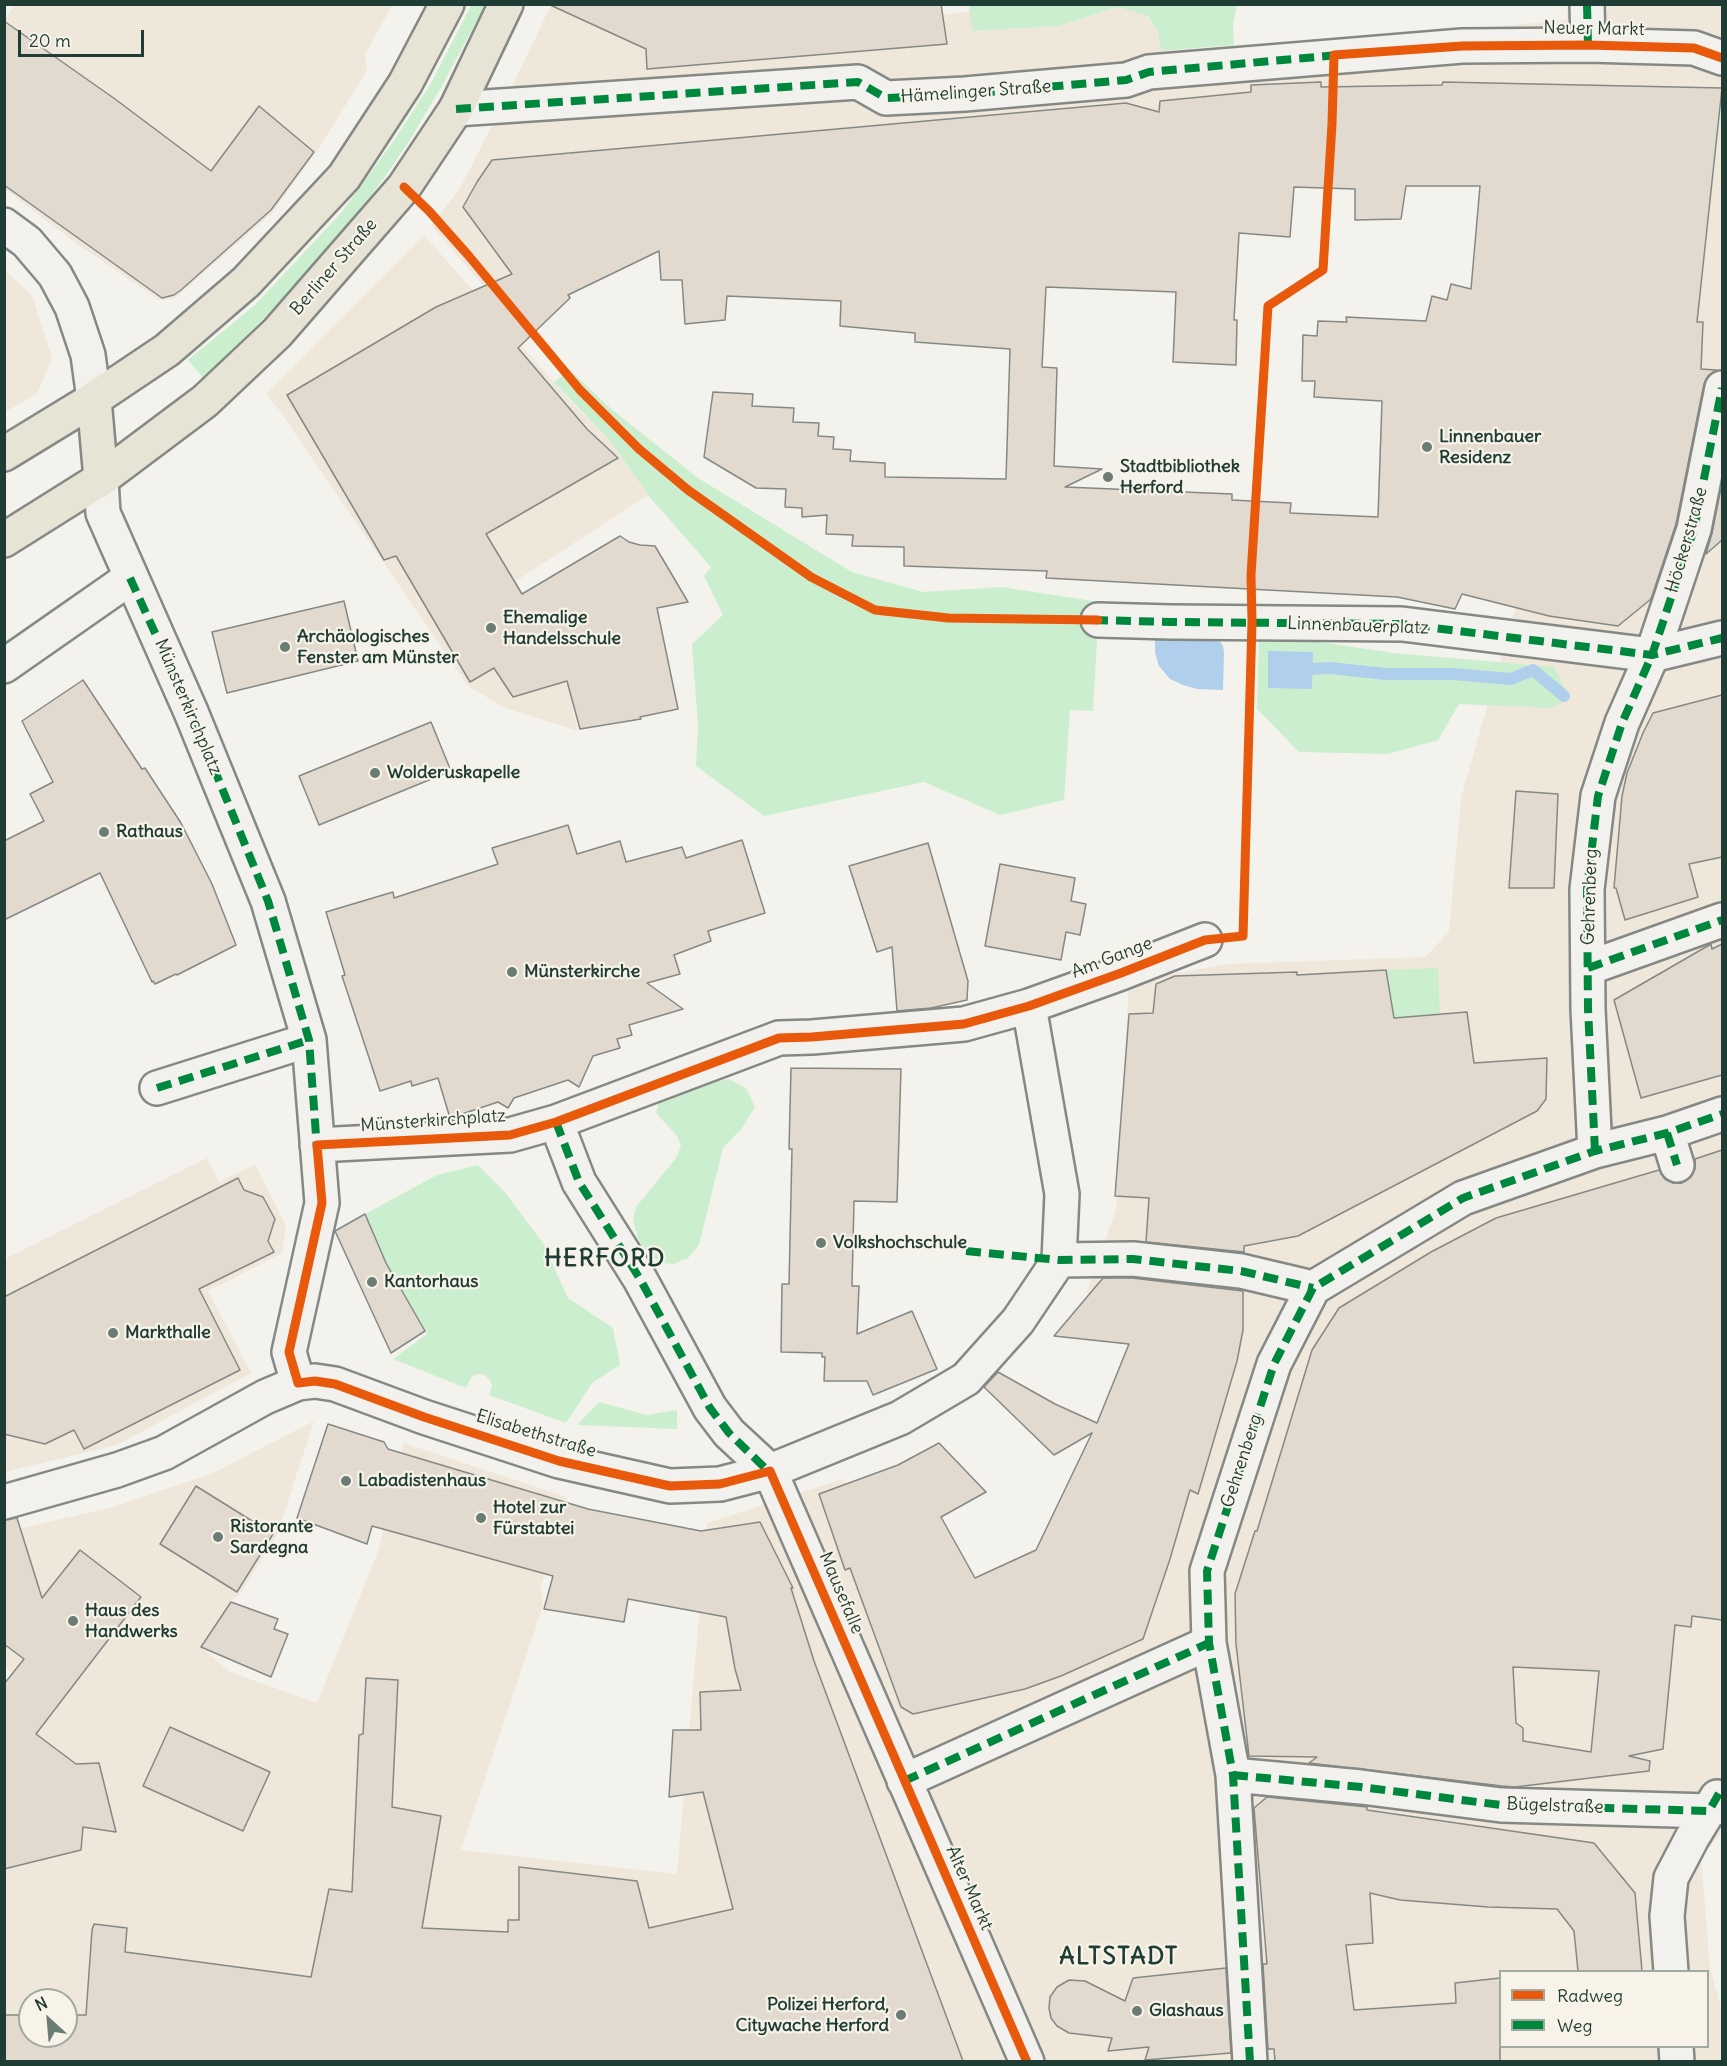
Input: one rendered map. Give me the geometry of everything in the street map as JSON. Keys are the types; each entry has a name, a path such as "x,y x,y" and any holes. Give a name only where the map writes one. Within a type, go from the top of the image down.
{"main road":[{"path":"4,454 94,399 167,350 246,282 344,177 405,84 447,4"},
{"name":"Berliner Straße","path":"4,540 101,479 205,401 277,333 404,187 456,109 506,4"},
{"path":"94,399 101,479"}],"street":[{"name":"Neuer Markt","path":"1587,4 1588,45"},
{"name":"Neuer Markt","path":"1462,46 1588,45 1694,48 1722,58"},
{"name":"Hämelinger Straße","path":"456,109 858,82 886,98 965,94 1126,80 1149,72 1462,46"},
{"path":"4,225 27,242 55,275 66,296 88,355 94,399"},
{"name":"Höckerstraße","path":"1652,655 1694,530 1722,388"},
{"name":"Münsterkirchplatz","path":"101,479 103,513 191,712 268,901 309,1040 322,1203 289,1352 298,1383"},
{"path":"4,666 130,578"},
{"name":"Linnenbauerplatz","path":"1098,620 1402,624 1652,655"},
{"path":"1652,655 1722,638"},
{"name":"Gehrenberg","path":"1595,1151 1588,1009 1587,890 1598,796 1622,723 1652,655"},
{"path":"1588,968 1722,920"},
{"name":"Am Gange","path":"779,1038 964,1024 1029,1006 1205,940"},
{"path":"1029,1006 1062,1194 1059,1260 1133,1259 1230,1269 1313,1288 1463,1198 1595,1151 1667,1133 1722,1114"},
{"name":"Münsterkirchplatz","path":"317,1145 510,1135 556,1122 779,1038"},
{"path":"157,1088 309,1040"},
{"path":"556,1122 579,1182 640,1279 710,1408 729,1433 770,1472"},
{"path":"1667,1133 1677,1165"},
{"name":"Elisabethstraße","path":"4,1502 117,1470 164,1453 265,1397 298,1383 315,1381 335,1384 424,1417 559,1461 670,1486 720,1484 770,1472 900,1418 966,1379 1018,1321 1059,1260"},
{"name":"Gehrenberg","path":"1209,1643 1208,1572 1214,1549 1274,1364 1313,1288"},
{"name":"Mausefalle","path":"770,1472 880,1727"},
{"path":"904,1780 1209,1643 1233,1775 1250,2061"},
{"name":"Alter Markt","path":"880,1727 1027,2061"},
{"name":"Bügelstraße","path":"1233,1775 1361,1787 1501,1805 1718,1802"},
{"name":"Bügelstraße","path":"1671,1970 1667,1916 1671,1878 1718,1802"}],"shaded area":[{"path":"16,4 392,5 365,55 367,71 318,149 273,212 174,299 159,300 76,243 5,189 4,21"},
{"path":"551,5 898,23 970,11 973,31 1059,26 1117,7 1147,16 1158,32 1161,51 1441,32 1567,20 1567,5 1722,5 1722,1833 1701,1856 1710,1968 1722,2011 1722,2061 5,2061 4,1707 36,1734 57,1708 5,1667 5,1532 113,1507 213,1473 314,1421 277,1535 240,1594 232,1600 201,1647 230,1672 317,1703 377,1554 404,1443 567,1497 541,1587 543,1606 461,1850 677,1874 707,1523 843,1479 929,1687 1109,1614 1204,1318 1086,1293 1116,1210 1129,982 1227,964 1425,957 1449,932 1461,798 1523,581 1652,184 1384,174 598,222 528,338 431,225 459,190"},
{"path":"424,235 574,405 610,441 648,495 516,581 566,677 578,731 505,708 468,686 266,394"},
{"path":"5,271 32,295 52,358 37,394 5,412"},
{"name":"Markthalle","path":"207,1158 219,1182 255,1164 286,1226 282,1253 208,1291 251,1373 117,1445 5,1472 5,1259"}],"green space":[{"path":"472,4 485,5 443,84 382,181 352,220 301,278 203,378 188,360 255,305 341,213 395,139 431,83"},
{"path":"969,4 1237,5 1233,23 1234,45 1161,51 1158,32 1148,16 1117,7 1059,26 972,31"},
{"path":"570,370 610,408 698,478 852,572 923,592 1002,587 1099,602 1093,711 1070,710 1064,800 1000,815 924,782 764,816 696,766 698,726 692,644 723,615 704,576 711,567 648,495 610,441 554,382"},
{"path":"1306,640 1394,653 1554,667 1570,699 1551,708 1459,704 1438,740 1388,754 1299,752 1257,709 1259,641"},
{"path":"1438,968 1440,1015 1395,1022 1386,970"},
{"path":"729,1079 746,1088 755,1107 742,1128 723,1148 699,1245 688,1258 673,1264 661,1263 647,1252 638,1239 633,1221 636,1207 676,1158 681,1146 677,1136 656,1113 660,1098 685,1087"},
{"path":"478,1165 504,1191 543,1243 568,1298 613,1328 620,1365 592,1383 566,1423 489,1395 492,1386 485,1375 472,1376 466,1388 393,1359 427,1334 386,1263 365,1214 437,1175"},
{"path":"599,1402 647,1415 677,1410 677,1429 577,1425"}],"water":[{"path":"1155,633 1216,636 1224,652 1223,690 1197,689 1170,679 1159,666 1155,653"},
{"path":"1268,651 1313,652 1312,689 1268,688"}],"building":[{"path":"548,4 941,4 947,44 647,69 646,49"},
{"path":"4,21 115,99 211,171 259,106 314,152 271,210 181,290 174,295 162,298 4,185"},
{"path":"1321,82 1321,87 1442,85 1443,82 1722,88 1697,322 1703,322 1701,369 1716,370 1708,376 1704,384 1676,524 1651,599 1618,626 1549,616 1462,594 1455,609 1397,597 1046,578 1047,571 904,566 904,547 852,546 853,535 826,534 827,515 802,517 802,508 785,507 786,489 756,488 704,457 713,392 753,394 752,406 794,408 793,422 819,423 818,436 834,437 833,449 851,450 850,461 885,463 885,477 1006,479 1010,349 915,342 915,333 840,326 841,301 727,296 725,320 685,324 682,280 661,280 659,251 568,295 570,298 518,348 587,429 618,458 486,534 522,594 620,536 629,542 655,546 688,602 657,608 678,709 640,717 641,719 580,729 567,681 513,697 494,668 470,682 396,556 384,560 287,395 436,307 512,274 463,207 492,160 1126,103 1159,112 1160,101 1251,92 1251,85","holes":["1406,186 1480,186 1471,289 1451,284 1447,300 1432,296 1426,321 1346,317 1347,322 1318,321 1317,336 1303,335 1302,381 1315,381 1314,397 1382,401 1378,517 1290,513 1291,503 1232,500 1232,494 1065,487 1102,469 1054,466 1057,368 1042,367 1046,287 1176,292 1173,362 1236,365 1237,320 1234,320 1239,233 1290,237 1294,187 1355,189 1355,220 1401,219"]},
{"path":"1722,482 1722,540 1706,554 1712,533"},
{"name":"Archäologisches Fenster am Münster","path":"344,601 358,661 227,693 212,632"},
{"name":"Rathaus","path":"83,680 181,823 212,884 236,945 155,984 152,982 100,873 4,920 4,841 44,821 30,794 53,782 22,721"},
{"path":"1722,695 1722,857 1689,864 1698,897 1625,920 1616,888 1614,888 1622,796 1627,773 1643,733 1653,713"},
{"name":"Wolderuskapelle","path":"431,722 451,771 319,825 299,776"},
{"path":"1516,791 1558,794 1554,888 1509,888"},
{"name":"Münsterkirche","path":"568,825 577,854 620,841 626,862 682,847 686,858 742,840 765,913 708,931 711,941 674,955 680,974 647,983 683,1009 629,1025 632,1035 617,1039 620,1048 593,1056 579,1087 568,1080 514,1098 508,1108 498,1102 450,1118 438,1078 412,1086 411,1081 380,1091 342,976 345,975 326,912 393,892 394,898 498,864 492,848"},
{"path":"928,843 968,981 967,1000 931,1008 897,1011 892,947 877,952 849,866"},
{"path":"1000,864 1075,878 1071,901 1086,904 1080,935 1066,932 1061,960 985,946"},
{"path":"1711,944 1712,949 1722,944 1722,1075 1641,1098 1614,1000"},
{"path":"1386,970 1394,1018 1467,1012 1474,1063 1547,1058 1546,1099 1537,1111 1298,1236 1244,1246 1244,1252 1146,1242 1149,1198 1115,1196 1129,1014 1153,1013 1156,984 1175,976 1297,972 1297,975"},
{"name":"Volkshochschule","path":"791,1068 901,1069 897,1202 854,1201 852,1286 859,1286 857,1334 912,1311 937,1369 873,1395 867,1381 824,1381 825,1357 822,1357 822,1353 781,1352 782,1284 789,1284"},
{"path":"1722,1150 1722,1620 1692,1616 1691,1627 1675,1625 1663,1749 1629,1756 1650,1761 1649,1771 1515,1787 1309,1763 1317,1757 1249,1756 1236,1644 1235,1594 1255,1531 1257,1531 1312,1350 1339,1308 1431,1252 1496,1218 1659,1170 1665,1179 1673,1183 1682,1183 1691,1177 1695,1169 1695,1159","holes":["1513,1667 1599,1671 1591,1752 1523,1741 1523,1728 1516,1723"]},
{"name":"Markthalle","path":"238,1178 244,1190 263,1197 275,1219 268,1241 274,1252 199,1289 240,1370 84,1449 74,1430 45,1444 4,1434 4,1297"},
{"name":"Kantorhaus","path":"365,1214 386,1263 425,1331 391,1353 335,1231"},
{"path":"1103,1278 1132,1278 1243,1291 1243,1330 1237,1361 1198,1494 1190,1490 1143,1639 1061,1676 1025,1689 913,1714 901,1707 850,1568 845,1570 819,1494 898,1465 939,1443 986,1492 941,1517 975,1578 1036,1550 1092,1433 1054,1455 984,1387 998,1372 1055,1404 1097,1423 1129,1344 1054,1336"},
{"path":"328,1424 384,1442 388,1449 588,1509 701,1531 760,1522 793,1588 791,1588 814,1661 963,2061 4,2061 4,2015 18,2015 18,2048 78,2048 78,2015 86,2015 94,1924 127,1928 125,1952 311,1977 329,1889 352,1892 359,1735 363,1734 366,1678 398,1680 392,1807 441,1816 422,1928 508,1932 508,1920 519,1920 519,1867 637,1881 649,1928 733,1909 703,1792 669,1797 673,1730 701,1730 700,1692 741,1690 726,1617 628,1599 624,1622 544,1609 553,1576 372,1526 367,1544 297,1518"},
{"name":"Ristorante Sardegna","path":"196,1486 273,1534 237,1592 160,1544"},
{"path":"17,1518 42,1598 80,1550 141,1597 36,1734 76,1764 99,1763 116,1832 83,1827 81,1850 4,1869 4,1684 24,1659 4,1644 4,1520"},
{"path":"231,1602 278,1619 274,1629 288,1634 271,1677 201,1647"},
{"path":"170,1727 270,1772 243,1831 143,1786"},
{"path":"1267,1797 1367,1807 1367,1810 1594,1843 1635,1893 1642,1970 1578,1970 1574,1931 1557,1909 1488,1907 1400,1900 1370,1893 1373,1943 1346,1945 1354,2010 1456,2003 1455,1983 1499,1978 1500,2061 1275,2061 1274,2049 1268,2049 1263,1964 1267,1964 1254,1808"},
{"name":"Glashaus","path":"1226,1968 1231,2053 1145,2060 1149,2047 1108,2051 1112,2038 1069,2033 1057,2026 1051,2018 1050,1997 1057,1987 1069,1980 1085,1981 1125,2001 1133,1978"}],"waterway":[{"path":"1312,669 1330,668 1386,674 1453,674 1511,679 1533,670 1564,696"}],"marked path":[{"path":"1587,4 1588,45"},
{"path":"456,109 858,82 886,98 965,94 1126,80 1149,72 1338,55"},
{"path":"1595,1151 1588,1009 1587,889 1598,796 1622,723 1652,655 1694,529 1722,388"},
{"path":"130,578 191,712 268,901 309,1040 317,1149"},
{"path":"1093,620 1402,624 1652,655 1722,638"},
{"path":"1588,968 1722,920"},
{"path":"157,1088 309,1040"},
{"path":"1250,2062 1233,1775 1209,1643 1207,1571 1274,1364 1313,1288 1463,1198 1595,1151 1667,1133 1722,1114"},
{"path":"556,1122 579,1182 640,1279 710,1408 729,1433 770,1473"},
{"path":"1667,1133 1677,1165"},
{"path":"966,1251 1059,1260 1133,1259 1241,1271 1313,1288"},
{"path":"904,1781 1209,1643"},
{"path":"1233,1775 1361,1787 1501,1805 1709,1811 1722,1788"}],"cycle path":[{"path":"1027,2062 770,1471 720,1484 670,1486 559,1461 424,1417 335,1384 315,1381 298,1383 289,1352 322,1203 317,1145 510,1135 556,1122 779,1038 964,1024 1029,1006 1205,940 1243,936 1252,622 1251,575 1268,306 1323,270 1334,55 1462,46 1588,45 1694,48 1722,58"},
{"path":"404,187 468,255 580,390 639,449 688,490 811,577 875,610 948,618 1098,620"}],"place":[{"name":"Linnenbauer Residenz","path":"1427,447"},
{"name":"Stadtbibliothek Herford","path":"1108,477"},
{"name":"Ehemalige Handelsschule","path":"491,628"},
{"name":"Archäologisches Fenster am Münster","path":"285,647"},
{"name":"Wolderuskapelle","path":"375,773"},
{"name":"Rathaus","path":"104,832"},
{"name":"Münsterkirche","path":"512,972"},
{"name":"Volkshochschule","path":"821,1243"},
{"name":"Kantorhaus","path":"372,1282"},
{"name":"Markthalle","path":"113,1333"},
{"name":"Labadistenhaus","path":"346,1481"},
{"name":"Hotel zur Fürstabtei","path":"481,1518"},
{"name":"Ristorante Sardegna","path":"218,1537"},
{"name":"Haus des Handwerks","path":"73,1621"},
{"name":"Glashaus","path":"1137,2011"},
{"name":"Polizei Herford, Citywache Herford","path":"901,2015"}],"district":[{"name":"HERFORD","path":"605,1259"},
{"name":"ALTSTADT","path":"1119,1957"}]}
